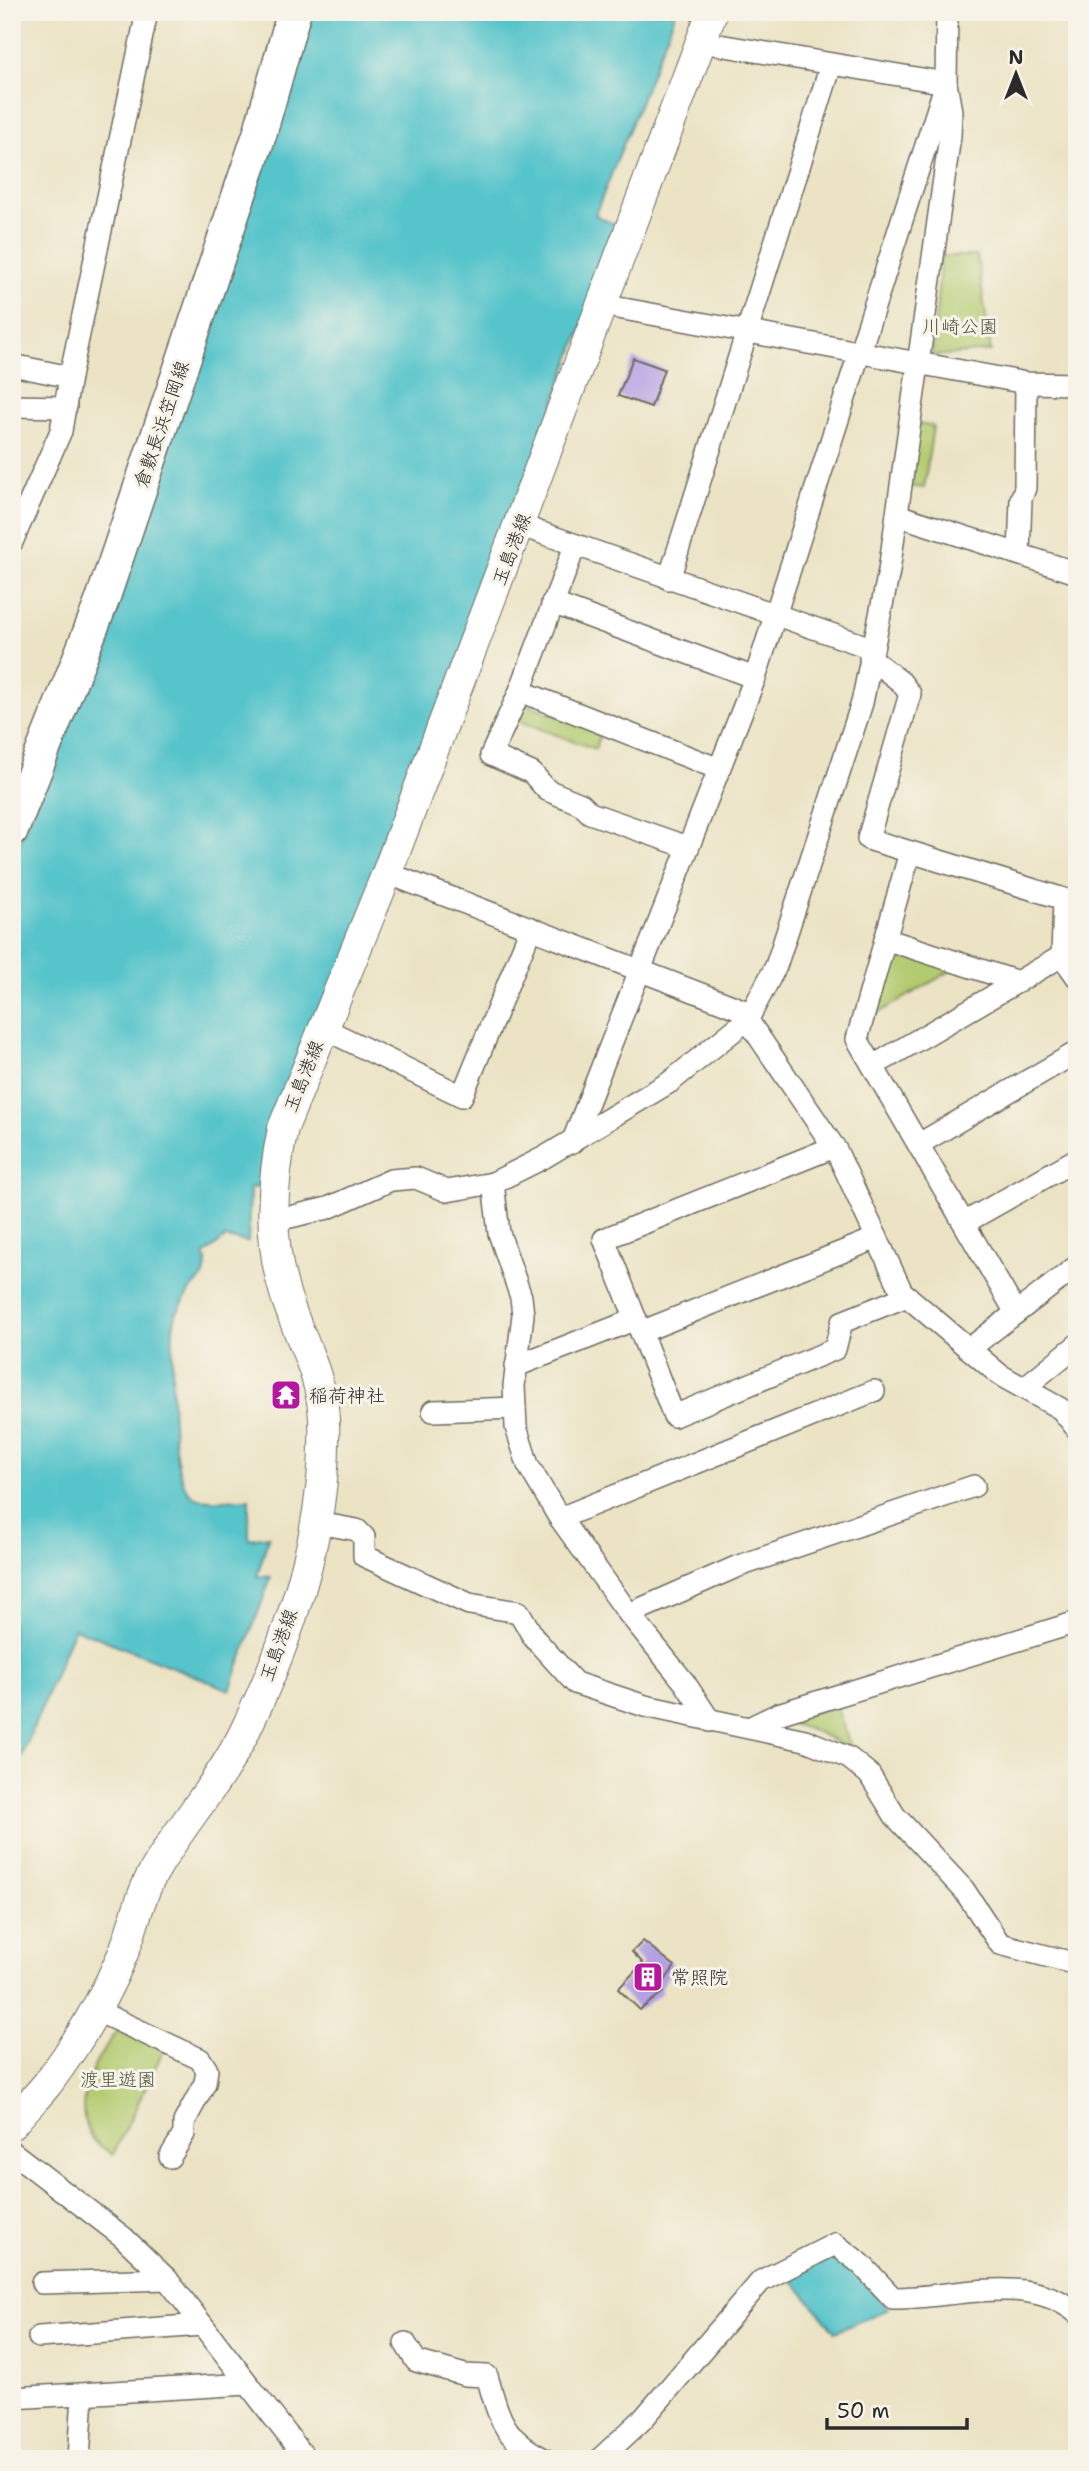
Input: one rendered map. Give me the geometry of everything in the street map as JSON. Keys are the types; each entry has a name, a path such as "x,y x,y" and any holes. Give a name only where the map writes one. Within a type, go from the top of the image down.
{"main road":[{"name":"倉敷長浜笠岡線","path":"12,829 102,601 260,133 294,12"},
{"name":"玉島港線","path":"12,2124 46,2085 95,2010 122,1955 153,1872 201,1805 244,1733 277,1653 318,1523 324,1416 317,1378 284,1292 275,1251 275,1167 283,1128 387,873 712,12"}],"street":[{"path":"12,542 61,431 147,12"},
{"path":"273,1221 328,1208 391,1180 416,1178 447,1191 493,1183 572,1143 670,1082 748,1019 776,966 862,703 889,571 950,136 951,111 946,83 947,12"},
{"path":"701,42 946,83"},
{"path":"668,579 831,65"},
{"path":"572,1143 638,969 755,678 946,83"},
{"path":"602,304 1026,383 1077,384"},
{"path":"12,365 70,377"},
{"path":"1019,554 1021,499 1025,488 1026,383"},
{"path":"12,406 66,407"},
{"path":"897,515 1077,573"},
{"path":"519,525 871,653 910,694 868,839 1071,900 1062,956 1077,977"},
{"path":"575,546 520,691 491,755 532,773 547,790 581,804 590,813 687,847"},
{"path":"552,603 755,678"},
{"path":"520,691 719,769"},
{"path":"910,852 858,1039 1016,1313"},
{"path":"387,873 740,1009 834,1146 906,1296 1000,1375 1061,1409 1077,1429"},
{"path":"323,1028 462,1096 531,928"},
{"path":"885,939 1018,982"},
{"path":"873,1066 1062,956"},
{"path":"919,1144 1077,1052"},
{"path":"834,1146 604,1239 674,1416 835,1349 842,1322 906,1296"},
{"path":"964,1223 1077,1159"},
{"path":"493,1183 499,1233 521,1297 523,1315 516,1366 515,1408 516,1427 528,1465 560,1518 629,1614 685,1683 710,1721"},
{"path":"516,1366 638,1325 877,1238"},
{"path":"969,1349 1077,1266"},
{"path":"1025,1387 1077,1345"},
{"path":"560,1518 874,1391"},
{"path":"433,1411 515,1408"},
{"path":"629,1614 736,1567 974,1486"},
{"path":"318,1523 357,1530 364,1537 364,1556 429,1587 469,1604 519,1612 534,1638 575,1683 645,1706 805,1740 849,1758 869,1774 895,1816 964,1890 1000,1944 1077,1964"},
{"path":"751,1727 778,1714 1077,1622"},
{"path":"95,2010 200,2059 207,2070 205,2083 184,2122 184,2134 170,2157"},
{"path":"12,2152 123,2237 167,2279 306,2459"},
{"path":"600,2459 643,2419 761,2281 835,2244 861,2264 893,2298 921,2298 976,2291 1033,2292 1068,2305 1077,2313"},
{"path":"42,2283 167,2279"},
{"path":"39,2337 202,2325"},
{"path":"405,2343 416,2361 466,2375 487,2376 500,2423 526,2450 544,2459"},
{"path":"12,2398 248,2384"},
{"path":"79,2459 83,2395"}],"green space":[{"name":"川崎公園","path":"941,256 977,256 991,351 932,356"},
{"path":"915,424 933,426 924,488 907,486"},
{"path":"521,702 601,732 595,749 515,720"},
{"path":"897,949 957,967 870,1018 888,953"},
{"path":"836,1706 850,1745 843,1746 817,1732 784,1721"},
{"name":"渡里遊園","path":"118,2031 164,2049 113,2155 89,2133 83,2106 95,2065"}],"water":[{"path":"311,12 676,12 595,215 619,227 264,1187 250,1188 248,1242 225,1238 204,1255 207,1261 204,1276 190,1290 176,1314 173,1328 173,1419 179,1469 185,1487 200,1499 249,1499 249,1539 269,1536 257,1576 271,1577 230,1690 74,1628 12,1780 12,862 141,526 291,83"},
{"path":"838,2254 888,2309 835,2332 791,2278"}],"building":[{"path":"633,358 664,369 651,407 618,396"},
{"name":"常照院","path":"643,1941 675,1966 660,1988 663,1992 640,2010 618,1989 643,1963 632,1952"}],"place":[{"name":"稲荷神社","path":"286,1395"},
{"name":"常照院","path":"648,1977"}]}
